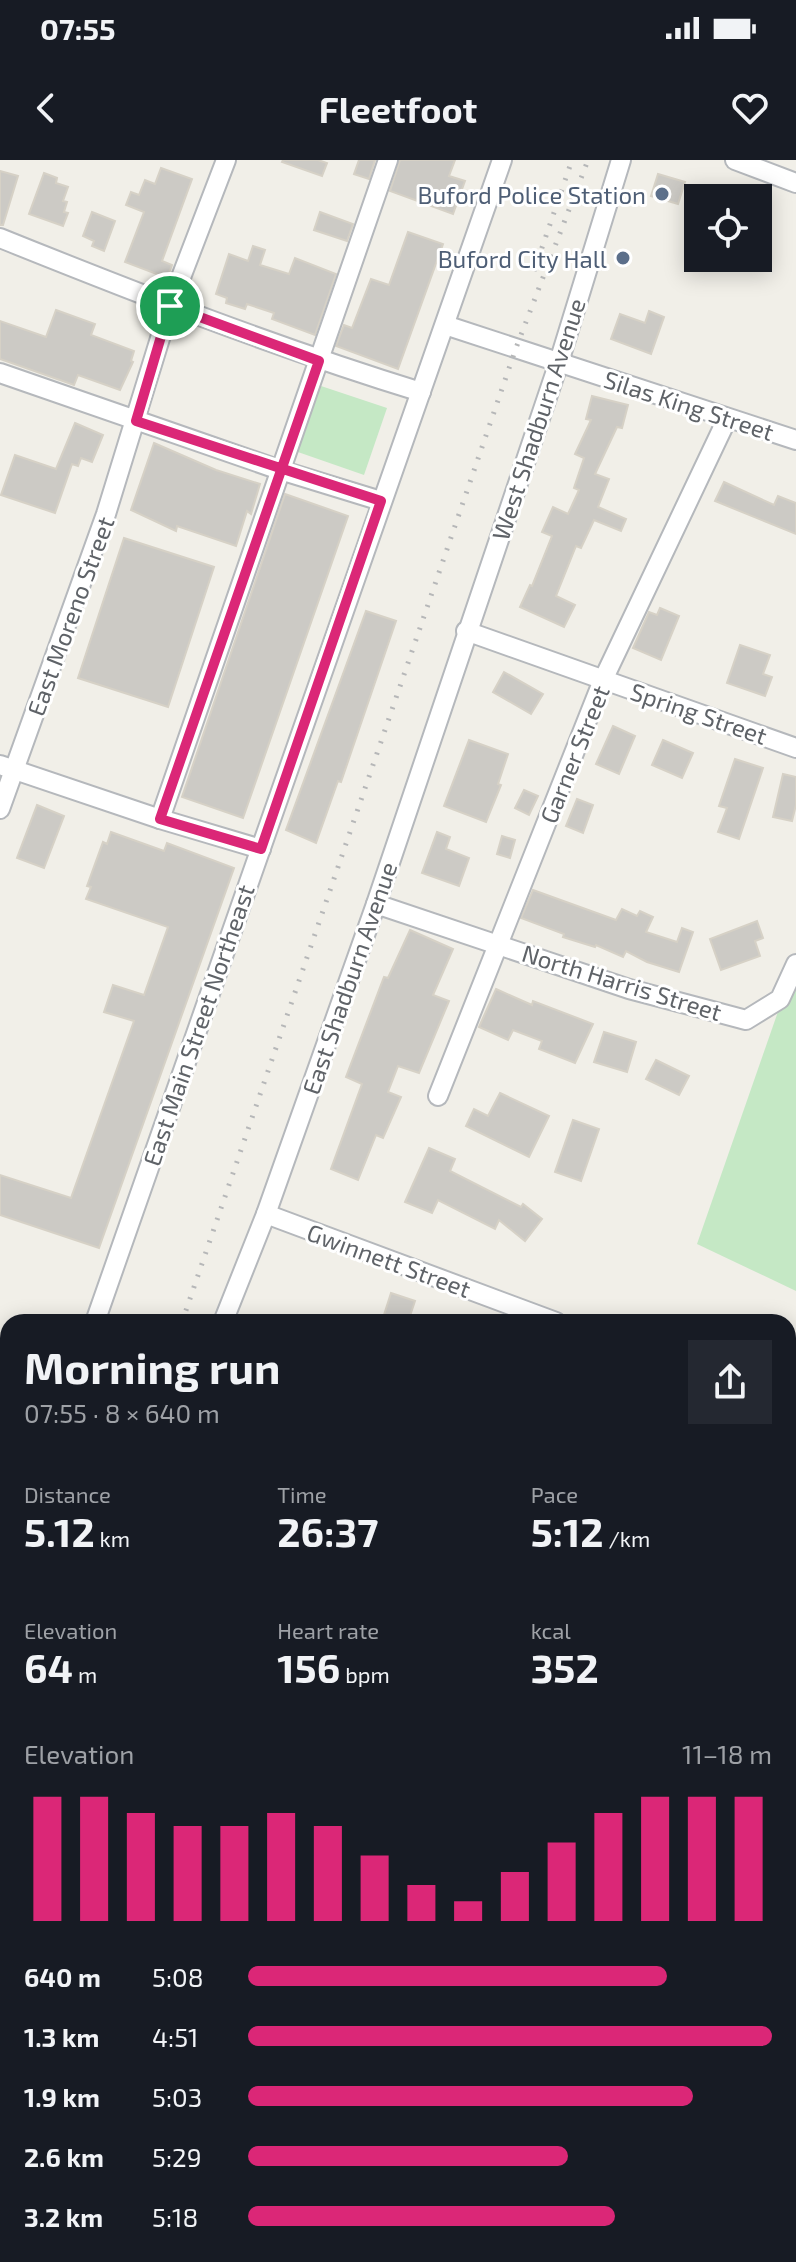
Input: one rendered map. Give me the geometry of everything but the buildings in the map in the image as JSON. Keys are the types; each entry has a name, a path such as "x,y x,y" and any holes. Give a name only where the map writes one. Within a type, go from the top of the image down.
{"street":[{"name":"East Moreno Street","path":"0,809 7,768 106,514 170,306 226,160"},
{"path":"160,819 388,160"},
{"name":"East Main Street Northeast","path":"98,1314 502,160"},
{"name":"West Shadburn Avenue","path":"466,631 559,362 621,160"},
{"path":"735,160 796,183"},
{"path":"0,238 319,361 421,392"},
{"name":"Silas King Street","path":"445,325 796,440"},
{"path":"0,373 280,470 381,501"},
{"name":"Garner Street","path":"438,1096 603,680 727,419"},
{"name":"Spring Street","path":"466,631 796,748"},
{"name":"East Shadburn Avenue","path":"226,1314 266,1214 376,904 466,631"},
{"path":"7,768 261,849"},
{"name":"North Harris Street","path":"376,904 629,989 746,1020 780,999 796,964"},
{"name":"Gwinnett Street","path":"266,1214 535,1314"}],"green space":[{"path":"318,385 387,408 364,475 295,451"},
{"path":"796,960 796,1291 697,1244"}],"railway":[{"path":"534,271 572,160"},
{"path":"185,1314 516,348 588,160"}],"place":[{"name":"Buford Police Station","path":"662,194"},
{"name":"Buford City Hall","path":"623,258"}],"route":[{"path":"170,306 136,421 280,470 381,501 261,849 160,819 247,564 280,470 319,361 170,306"}]}
